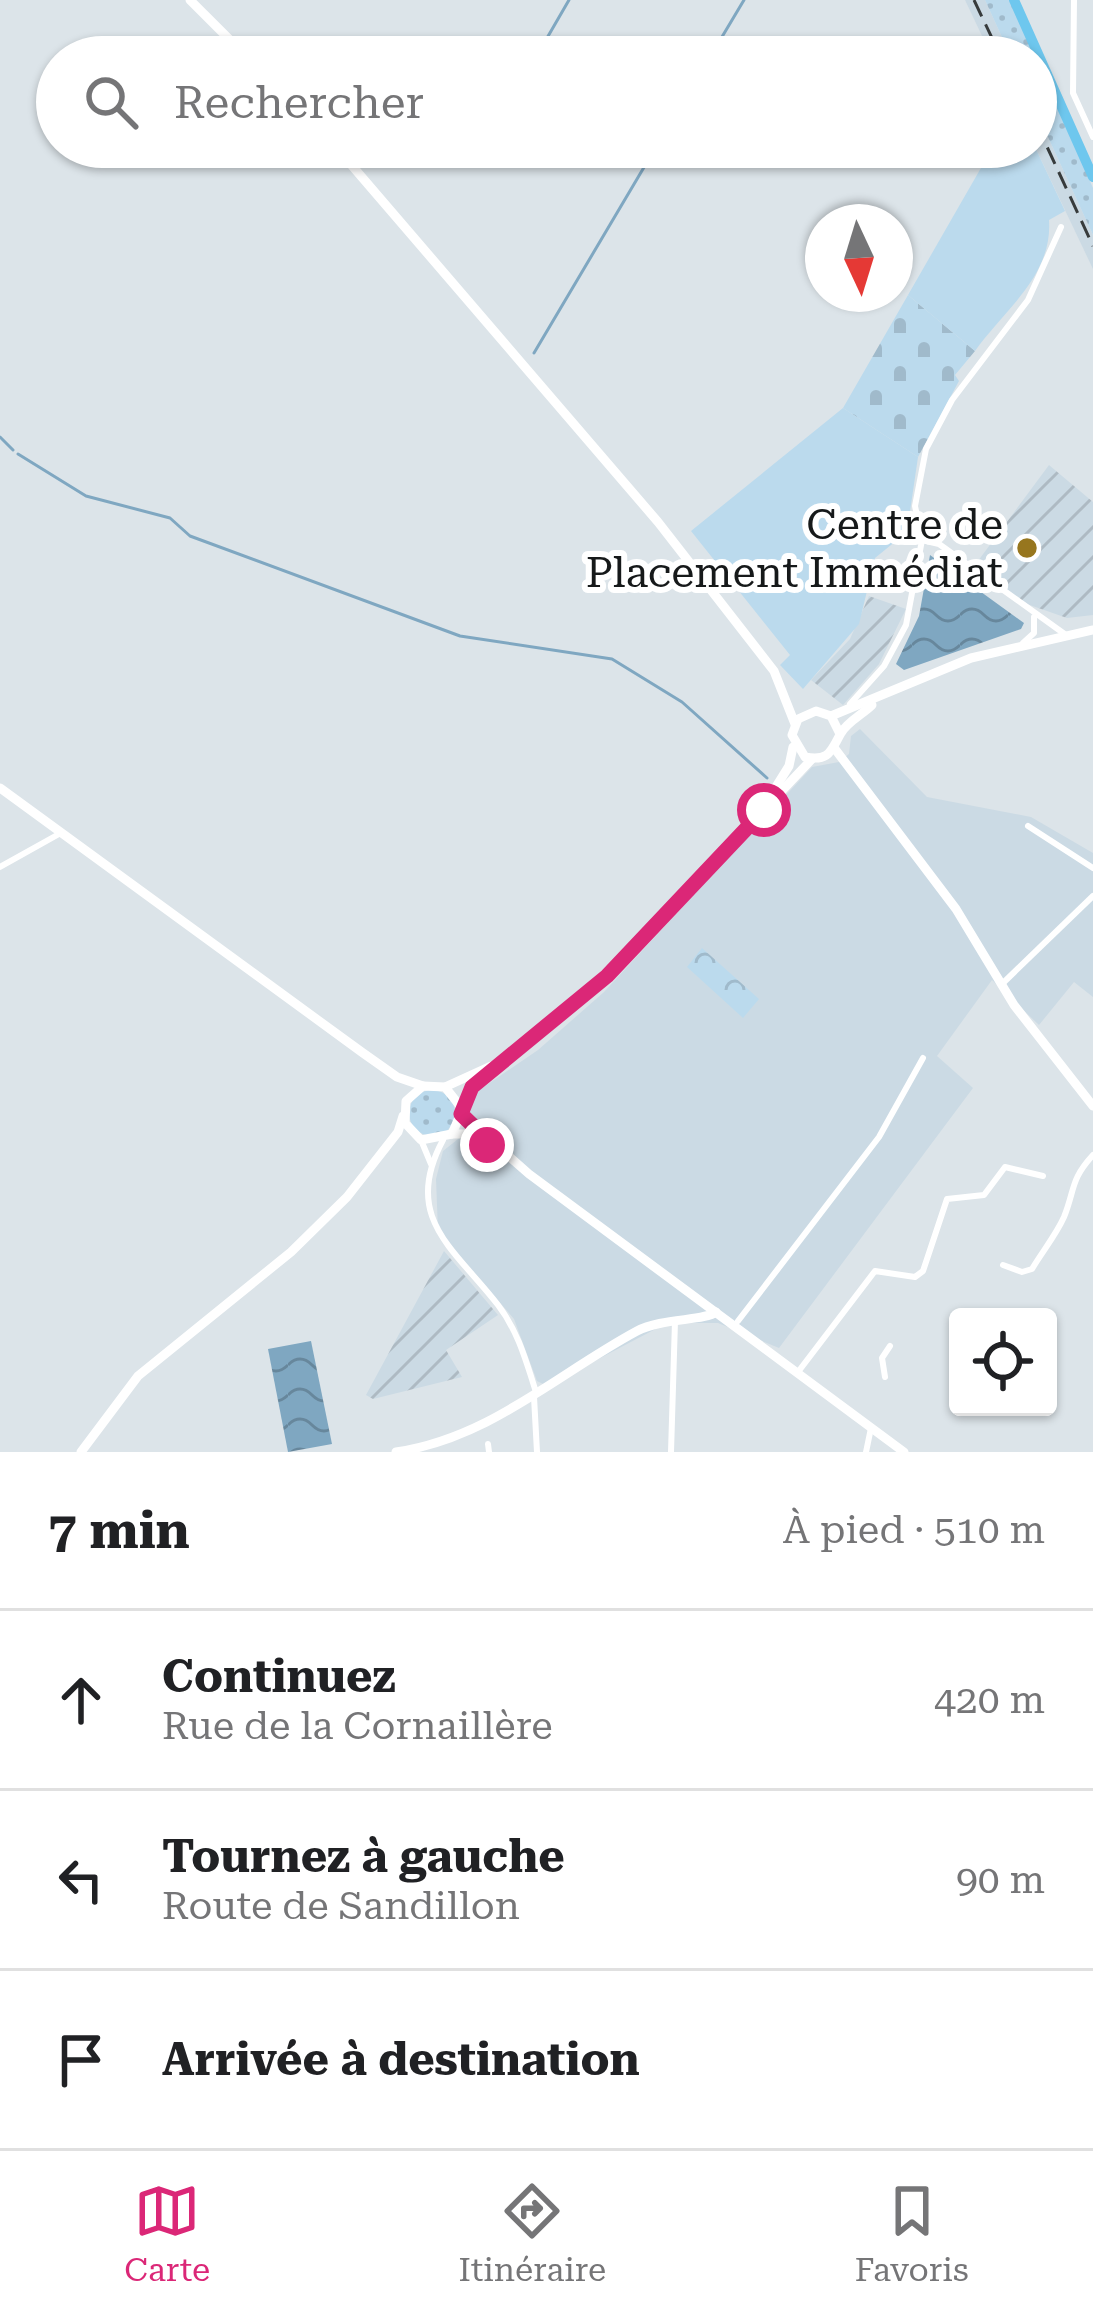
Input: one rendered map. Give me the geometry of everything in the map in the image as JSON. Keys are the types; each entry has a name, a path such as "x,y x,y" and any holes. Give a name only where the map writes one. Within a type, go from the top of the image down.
{"main road":[{"path":"190,0 226,36"},
{"path":"1014,0 1030,36"},
{"path":"1057,97 1093,178"},
{"path":"355,168 617,471 807,713 831,716 956,664 1023,643 1091,635"},
{"path":"762,812 789,766 795,724 784,688"},
{"path":"835,749 840,734 878,699"},
{"path":"795,724 807,713"},
{"path":"831,716 840,734"},
{"path":"793,741 812,758"},
{"path":"81,1452 138,1376 291,1252 400,1142 448,1137 464,1119 472,1087 607,976 812,758 835,749"},
{"path":"835,749 956,909 1000,986 1093,1106"},
{"path":"0,788 397,1077 445,1088 507,1059"},
{"path":"363,1053 406,1100"},
{"path":"350,1194 398,1132 406,1100 423,1086"},
{"path":"445,1088 464,1119 496,1148 904,1452"},
{"path":"403,1116 417,1137"},
{"path":"448,1137 464,1119"},
{"path":"397,1452 454,1438 536,1396 632,1334 676,1317 705,1319 716,1312"}],"street":[{"path":"1074,0 1073,93 1093,136"},
{"path":"850,704 898,644 922,540 916,506 926,449 952,400 1028,300 1060,227"},
{"path":"922,540 939,544 1066,635"},
{"path":"1023,643 1037,625 1028,610"},
{"path":"1028,826 1093,868"},
{"path":"0,867 62,832"},
{"path":"1000,986 1093,896"},
{"path":"738,1321 879,1137 923,1058"},
{"path":"417,1137 429,1153 428,1204 435,1230 510,1322 536,1396 537,1452"},
{"path":"431,1181 448,1137"},
{"path":"1004,1265 1022,1272 1032,1269 1063,1218 1077,1172 1093,1155"},
{"path":"797,1373 875,1271 915,1277 923,1270 947,1198 984,1195 1005,1167 1043,1176"},
{"path":"670,1452 676,1317"},
{"path":"885,1377 882,1358 890,1346"},
{"path":"866,1452 871,1429"}],"shaded area":[{"path":"965,0 985,0 1001,36 982,36"},
{"path":"1057,157 1093,235 1093,269 1045,168 1057,168"},
{"path":"1049,465 1093,502 1093,615 1067,618 1024,603 975,565"},
{"path":"869,596 906,609 879,664 843,705 811,680 850,639"},
{"path":"860,729 927,797 1031,817 1093,853 1093,997 1074,982 1039,1025 992,980 937,1056 973,1088 779,1348 718,1323 667,1323 547,1386 537,1381 514,1319 438,1231 436,1179 443,1151 477,1124 469,1114 472,1095 538,1050 604,992 812,767 839,762 849,754 851,736"},
{"path":"444,1251 498,1315 446,1350 462,1377 373,1399 366,1395"}],"green space":[{"path":"985,0 1010,0 1026,36 1001,36"},
{"path":"1057,107 1093,188 1093,235 1057,157"},
{"path":"981,168 1045,168 1065,211 1049,220 1048,240 1035,276 975,351 913,299 913,286"},
{"path":"913,299 975,351 955,375 959,381 918,457 843,408 898,312 913,312"},
{"path":"843,408 918,457 907,532 875,558 859,624 803,689 780,665 790,655 691,531"},
{"path":"702,948 759,999 743,1018 687,967"},
{"path":"432,1090 448,1097 455,1113 448,1129 432,1136 416,1129 409,1113 416,1097"}],"water":[{"path":"930,555 1024,623 1021,629 904,670 896,664 919,616"},
{"path":"311,1341 332,1444 288,1452 268,1349"}],"waterway":[{"path":"548,36 569,0"},
{"path":"723,36 744,0"},
{"path":"534,353 644,168"},
{"path":"0,437 13,450"},
{"path":"18,454 86,496 170,518 190,536 460,636 612,659 682,702 767,778"}],"railway":[{"path":"974,0 991,36"},
{"path":"1057,168 1093,246"}],"place":[{"name":"Centre de Placement Immédiat","path":"1027,548"}],"route":[{"path":"487,1145 496,1148 461,1114 466,1094 607,976 764,810"}]}
